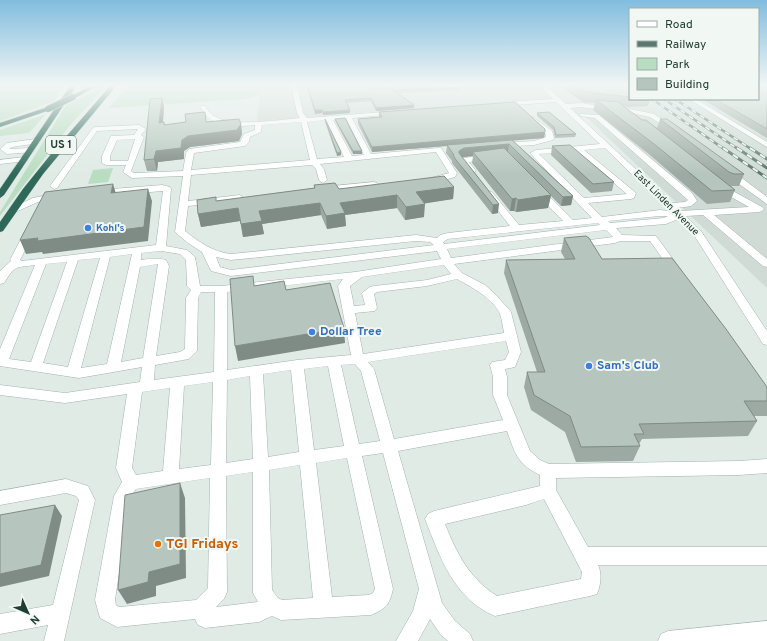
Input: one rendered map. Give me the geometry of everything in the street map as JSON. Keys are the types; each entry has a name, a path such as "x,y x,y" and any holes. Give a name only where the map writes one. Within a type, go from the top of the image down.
{"highway":[{"path":"0,125 30,115"},
{"name":"US 1","path":"0,195 54,115"},
{"name":"US 1","path":"0,229 61,145 88,115"}],"street":[{"path":"208,115 228,124 306,120 362,115"},
{"path":"302,115 306,120"},
{"path":"491,146 546,141 550,138 550,133 529,115"},
{"path":"574,115 597,116 689,195 693,201 690,204 670,206"},
{"name":"East Linden Avenue","path":"574,115 698,233 767,341"},
{"path":"631,115 637,120"},
{"path":"652,115 678,134"},
{"path":"719,115 767,144"},
{"path":"348,116 369,156"},
{"path":"328,117 349,158"},
{"path":"306,120 304,122 314,162 320,169 323,180"},
{"path":"258,123 259,131 247,136 245,142 242,144 192,151 190,153 180,232 205,249 230,257 416,238 432,239 439,245 448,263 458,276 481,287 505,312 515,352 510,364 498,365 500,395 524,455 534,465 548,471 739,468 767,466"},
{"path":"54,186 95,129 140,127 142,129 136,137"},
{"path":"131,163 106,163 106,156 114,138 140,137 131,163 127,172 132,176 187,173 442,150 451,169 452,175 445,178 421,181"},
{"path":"0,146 36,141"},
{"path":"10,145 4,151 14,152 30,150"},
{"path":"607,146 534,153 604,223 616,233 618,238"},
{"path":"577,148 632,193 631,196 583,201"},
{"path":"477,177 463,160 498,156"},
{"path":"0,162 24,159"},
{"path":"722,168 767,201"},
{"path":"714,182 763,207"},
{"path":"621,184 646,183"},
{"path":"310,191 383,185"},
{"path":"535,187 570,223"},
{"path":"92,194 162,188 167,189 162,248"},
{"path":"486,189 517,232"},
{"path":"184,204 252,197"},
{"path":"13,210 36,200 51,198 40,212"},
{"path":"517,232 604,223 660,213 706,213 763,207"},
{"path":"706,213 767,264"},
{"path":"205,249 210,256 215,269 231,273 439,245 570,223 604,223"},
{"path":"0,281 6,270 16,262 15,260 33,225"},
{"path":"16,262 24,264 162,248 183,252 191,259 193,286 198,289 221,289 448,263 521,251 615,240 618,238 653,238 682,280"},
{"path":"112,368 138,250"},
{"path":"275,253 277,268"},
{"path":"73,372 106,254"},
{"path":"36,368 74,258"},
{"path":"42,261 0,362 79,373 184,356 191,350 192,298 198,289"},
{"path":"136,264 157,261 162,262 164,266 149,362 141,388 124,468 127,478 132,482 353,452 512,424"},
{"path":"359,274 345,283 345,294 358,359 367,369 434,608 441,619 463,641"},
{"path":"348,310 371,308 368,293 374,289 428,283 458,276"},
{"path":"132,482 122,496 105,600 107,611 117,617 200,609 217,592 221,289"},
{"path":"0,390 65,398 297,365 358,359 511,336"},
{"path":"256,372 263,593 271,605 281,610 371,605 381,599 384,589 334,361"},
{"path":"297,365 324,608"},
{"path":"170,478 176,383"},
{"path":"548,471 548,491 591,571 590,587 495,606 485,600 462,580 452,563 434,518 526,498 548,491"},
{"path":"0,498 66,486 82,491 87,500 54,641"},
{"path":"583,556 767,556"},
{"path":"406,641 422,615 428,590"},
{"path":"200,609 205,618 260,612 271,605"},
{"path":"0,624 61,613"},
{"path":"674,641 767,631"}],"shaded area":[{"path":"258,115 335,115 320,116 257,122"},
{"path":"573,115 767,115 767,288 585,116 575,117"}],"green space":[{"path":"0,115 17,115 0,121"},
{"path":"45,115 29,133 0,136 0,130"},
{"path":"60,115 79,115 0,216 0,212"},
{"path":"113,168 108,182 88,184 93,170"}],"building":[{"path":"148,115 160,115 159,123 164,122 164,125 186,122 185,115 205,115 206,122 239,119 241,124 237,130 188,136 182,140 181,148 156,151 154,159 144,160"},
{"path":"381,115 529,115 545,129 545,132 372,147 358,119 382,117"},
{"path":"539,115 553,115 576,134 556,135 554,127"},
{"path":"616,115 635,115 642,120 646,120 735,190 712,191"},
{"path":"743,115 767,115 767,129"},
{"path":"345,118 362,151 353,151 335,119"},
{"path":"325,119 341,152 337,153"},
{"path":"660,119 667,119 744,174 734,174 729,172"},
{"path":"512,140 573,196 563,197 509,144 464,148 459,151 459,153 499,204 493,205 456,160 447,145"},
{"path":"570,145 614,182 593,184 552,146"},
{"path":"504,148 551,195 518,200 516,198 512,199 473,152"},
{"path":"444,176 454,187 416,192 425,204 406,207 397,195 340,203 345,213 326,216 320,203 259,211 262,221 241,224 238,208 198,214 197,200 216,197 216,201 315,188 314,185 335,183 339,189"},
{"path":"113,184 111,193 148,189 144,227 37,241 38,238 20,240 45,192"},
{"path":"586,236 589,238 602,259 672,258 726,329 767,387 767,401 744,401 757,421 639,424 644,434 634,434 640,446 581,447 570,416 534,395 527,372 545,372 506,260 575,259 564,238"},
{"path":"253,276 254,286 284,281 286,290 330,283 344,328 235,346 230,279"},
{"name":"TGI Fridays","path":"180,483 180,564 149,572 148,582 118,590 125,495"},
{"path":"55,505 41,565 0,574 0,515"}],"railway":[{"path":"675,115 724,149"},
{"path":"688,115 738,149"},
{"path":"699,115 751,149"},
{"path":"723,148 767,178"},
{"path":"737,148 767,168"},
{"path":"750,148 767,159"}],"place":[{"name":"Kohl's","path":"88,228"},
{"name":"Dollar Tree","path":"312,332"},
{"name":"Sam's Club","path":"589,366"},
{"name":"TGI Fridays","path":"158,544"}]}
